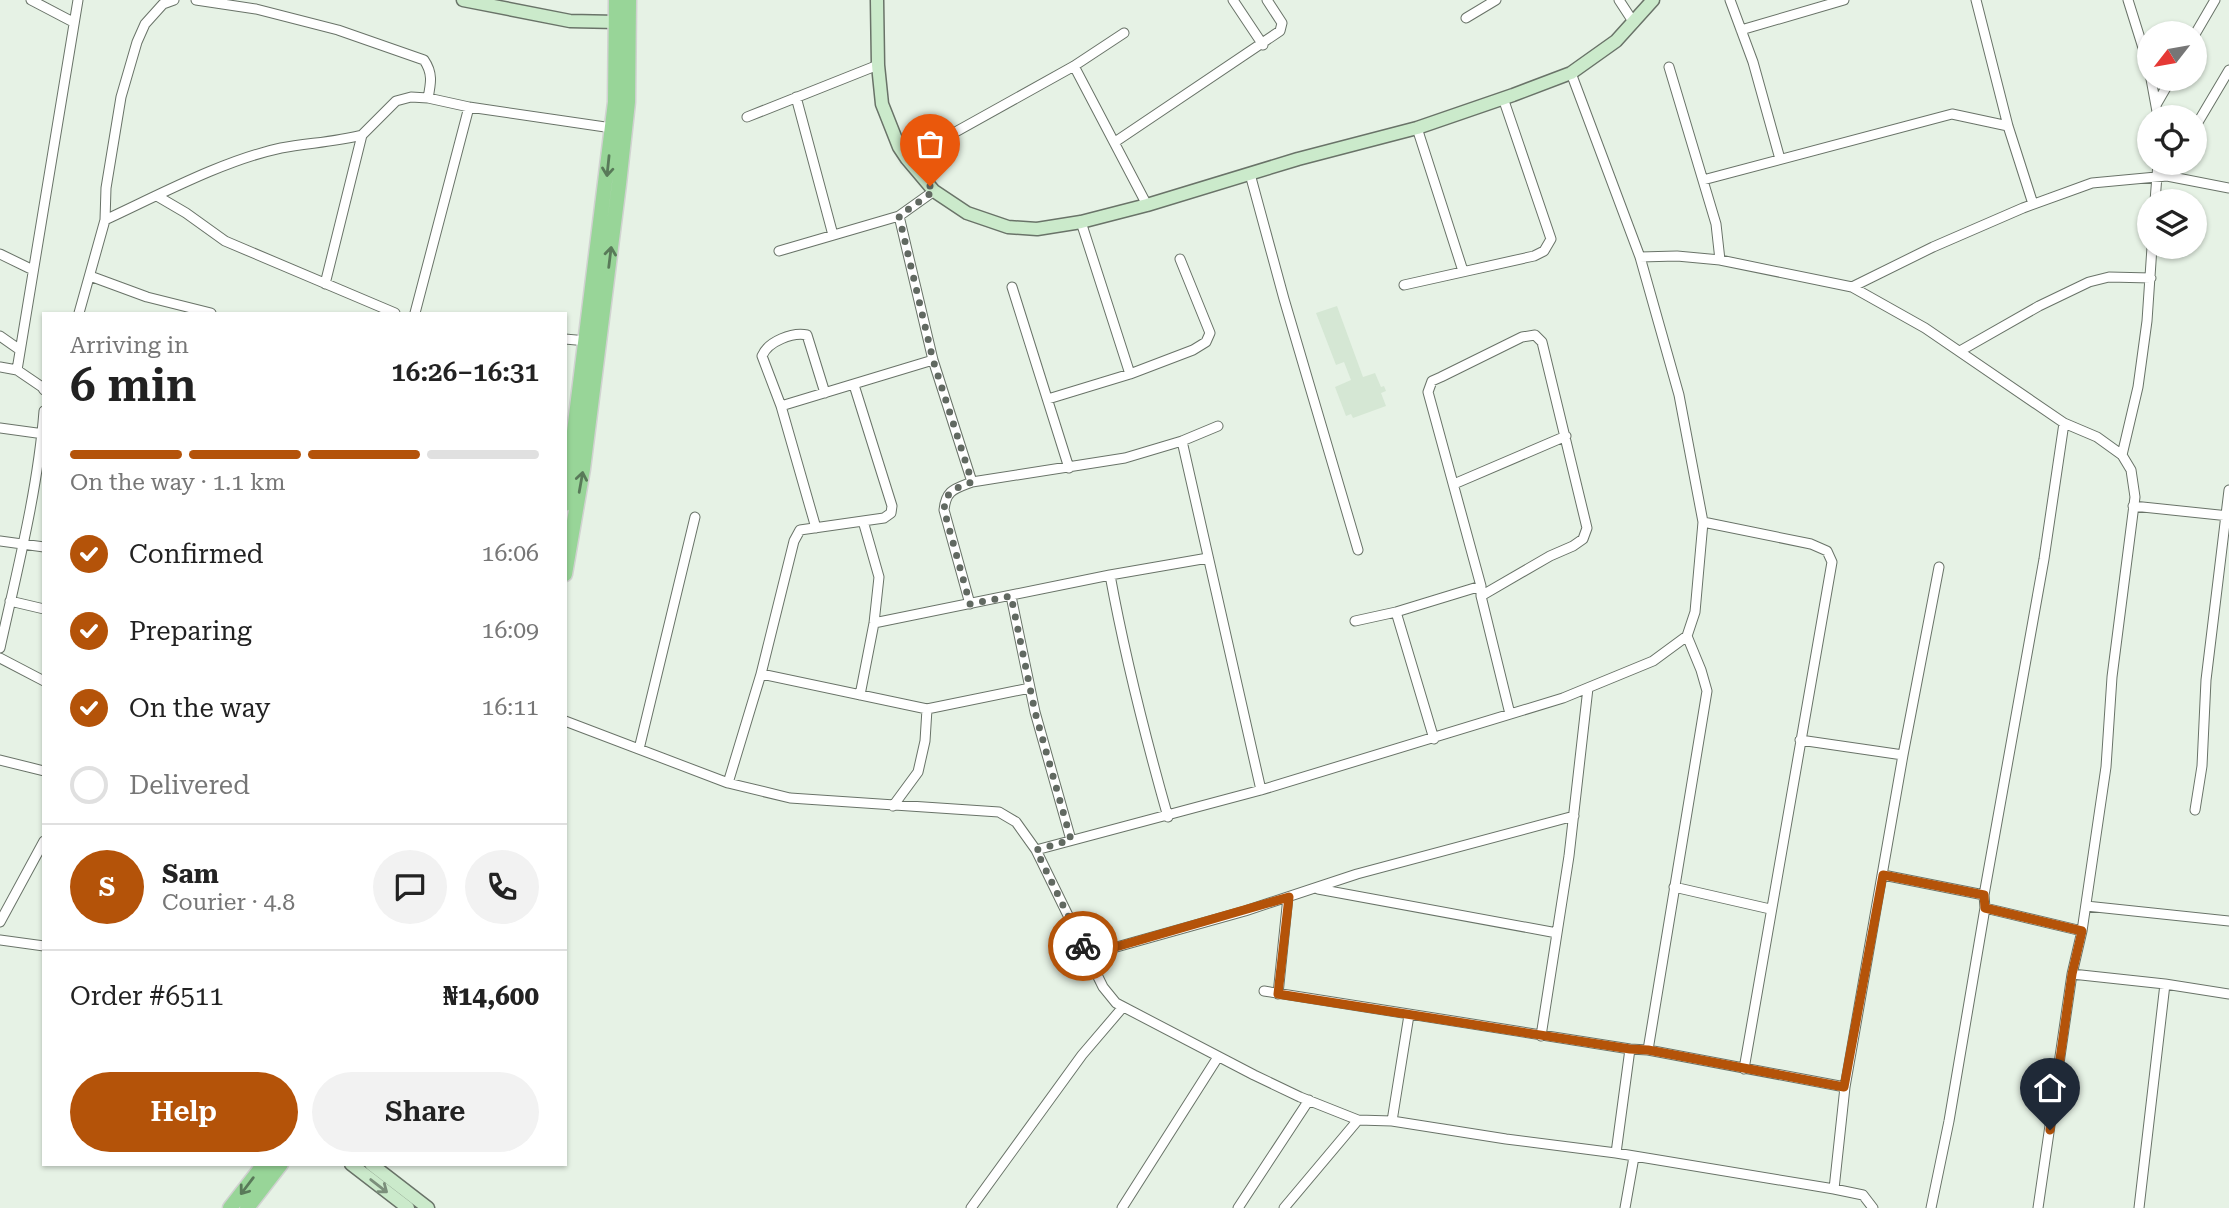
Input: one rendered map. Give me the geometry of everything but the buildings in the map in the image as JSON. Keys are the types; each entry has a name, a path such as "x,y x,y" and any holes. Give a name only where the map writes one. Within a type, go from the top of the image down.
{"main road":[{"path":"568,470 587,341 612,128 617,79 616,0"},
{"path":"567,561 583,469 619,184 628,102 629,0"},
{"path":"230,1208 262,1166"},
{"path":"247,1208 279,1166"}],"street":[{"path":"31,0 73,22"},
{"path":"17,370 78,0"},
{"path":"79,312 105,220 106,188 121,97 137,42 145,24 163,5 174,0"},
{"path":"196,0 256,9 338,30 424,60 432,79 428,99"},
{"path":"463,0 570,21 617,22"},
{"path":"877,0 878,65 882,104 907,159 934,191 967,213 1008,227 1037,229 1081,222 1147,205 1417,128 1571,73 1616,41 1653,0"},
{"path":"1233,0 1262,44"},
{"path":"1115,142 1280,31 1283,23 1267,0"},
{"path":"1466,18 1496,0"},
{"path":"1619,0 1634,23"},
{"path":"1730,0 1753,62 1780,159"},
{"path":"1741,30 1844,0"},
{"path":"1976,0 2008,125 2033,204"},
{"path":"2127,0 2137,30"},
{"path":"2203,21 2215,0"},
{"path":"907,159 1074,66 1124,33"},
{"path":"747,117 878,65"},
{"path":"1074,66 1147,205"},
{"path":"1669,67 1716,224 1720,260"},
{"path":"2207,107 2229,70"},
{"path":"1036,850 1168,817 1434,739 1588,688 1653,661 1687,636 1695,612 1703,522 1679,395 1640,257 1571,73"},
{"path":"2154,91 2157,105"},
{"path":"2157,105 2165,91"},
{"path":"105,220 224,166 280,148 336,142 362,135 396,101 411,97 612,128"},
{"path":"796,97 833,235"},
{"path":"1404,285 1534,256 1544,251 1551,239 1503,98"},
{"path":"415,312 469,107"},
{"path":"1703,180 1952,114 2008,125"},
{"path":"1417,128 1463,271"},
{"path":"325,284 362,135"},
{"path":"1250,174 1358,550"},
{"path":"2158,189 2162,176"},
{"path":"1852,287 1933,247 2033,204 2092,183 2162,176 2229,188"},
{"path":"779,251 899,216 934,191"},
{"path":"157,196 225,241 393,312"},
{"path":"899,216 933,360 972,482"},
{"path":"1081,222 1130,374"},
{"path":"0,254 33,270"},
{"path":"1640,257 1676,256 1720,260 1852,287 1960,351 2064,423 2097,437 2122,455 2131,470 2134,484 2133,506 2112,677 2106,767 2038,1208"},
{"path":"1048,399 1130,374 1206,342 1210,333 1180,259"},
{"path":"2122,455 2138,387 2152,259"},
{"path":"90,276 146,298 207,312"},
{"path":"1960,351 2039,306 2088,282 2109,277 2151,278"},
{"path":"1012,287 1069,468"},
{"path":"816,528 781,407 762,356 765,348 800,333 807,335 825,393"},
{"path":"1355,621 1481,591 1583,539 1587,528 1566,436 1542,342 1535,335 1522,337 1432,381 1429,392 1481,591 1510,714"},
{"path":"0,336 20,350"},
{"path":"567,339 587,341"},
{"path":"781,407 933,360"},
{"path":"0,367 17,370 42,389"},
{"path":"728,783 761,674 794,541 800,530 884,518 891,513 892,506 854,385"},
{"path":"1931,1208 1949,1121 1985,908 1984,895 2044,559 2064,423"},
{"path":"970,604 944,510 945,498 953,490 972,482 1125,458 1182,441 1218,426"},
{"path":"0,428 42,434"},
{"path":"1454,484 1566,436"},
{"path":"0,648 42,439"},
{"path":"1182,441 1261,790"},
{"path":"2195,810 2202,766 2206,680 2228,516 2229,490"},
{"path":"2133,506 2228,516"},
{"path":"639,749 695,517"},
{"path":"860,695 874,623 879,577 863,521"},
{"path":"1703,522 1811,544 1827,551 1832,562 1744,1069"},
{"path":"0,541 42,547"},
{"path":"874,623 1208,558"},
{"path":"1834,1189 1844,1087 1939,567"},
{"path":"1110,575 1128,669 1168,817"},
{"path":"1011,596 1030,688 1071,840"},
{"path":"10,601 42,609"},
{"path":"1396,612 1434,739"},
{"path":"1648,1050 1707,691 1687,636"},
{"path":"0,658 42,680"},
{"path":"761,674 927,709 1030,688"},
{"path":"1541,1036 1574,816 1588,688"},
{"path":"893,806 918,772 925,741 927,709"},
{"path":"567,722 728,783 790,798 999,812 1016,822 1036,850 1103,987 1116,1003 1218,1057 1358,1120 1392,1121 1616,1153 1834,1189 1863,1195 1873,1208"},
{"path":"1800,740 1903,755"},
{"path":"0,760 42,770"},
{"path":"1088,955 1289,897 1357,874 1574,816"},
{"path":"0,922 42,845"},
{"path":"1883,875 1984,895"},
{"path":"1674,887 1770,909"},
{"path":"1315,888 1557,933"},
{"path":"1278,994 1289,897"},
{"path":"2086,906 2229,921"},
{"path":"1985,908 2082,931"},
{"path":"0,940 42,946"},
{"path":"2072,974 2229,994"},
{"path":"2139,1208 2165,984"},
{"path":"1264,991 1541,1036 1648,1050 1844,1087"},
{"path":"971,1208 1082,1055 1123,1007"},
{"path":"1392,1121 1409,1015"},
{"path":"1616,1153 1630,1049"},
{"path":"1122,1208 1218,1057"},
{"path":"1238,1208 1309,1100"},
{"path":"1284,1208 1358,1120"},
{"path":"1625,1208 1634,1157"},
{"path":"354,1166 408,1208"},
{"path":"374,1166 428,1208"}],"shaded area":[{"path":"1337,306 1363,377 1375,373 1381,387 1384,386 1386,391 1381,393 1386,406 1353,418 1351,414 1346,416 1335,387 1351,380 1344,362 1336,365 1316,313"}],"way so far":[{"path":"930,186 934,191 899,216 933,360 972,482 953,490 945,498 944,510 970,604 1011,596 1035,712 1071,840 1036,850 1083,946"}],"route":[{"path":"1083,946 1088,955 1289,897 1278,994 1648,1050 1844,1087 1883,875 1984,895 1985,908 2082,931 2072,974 2050,1130"}]}
